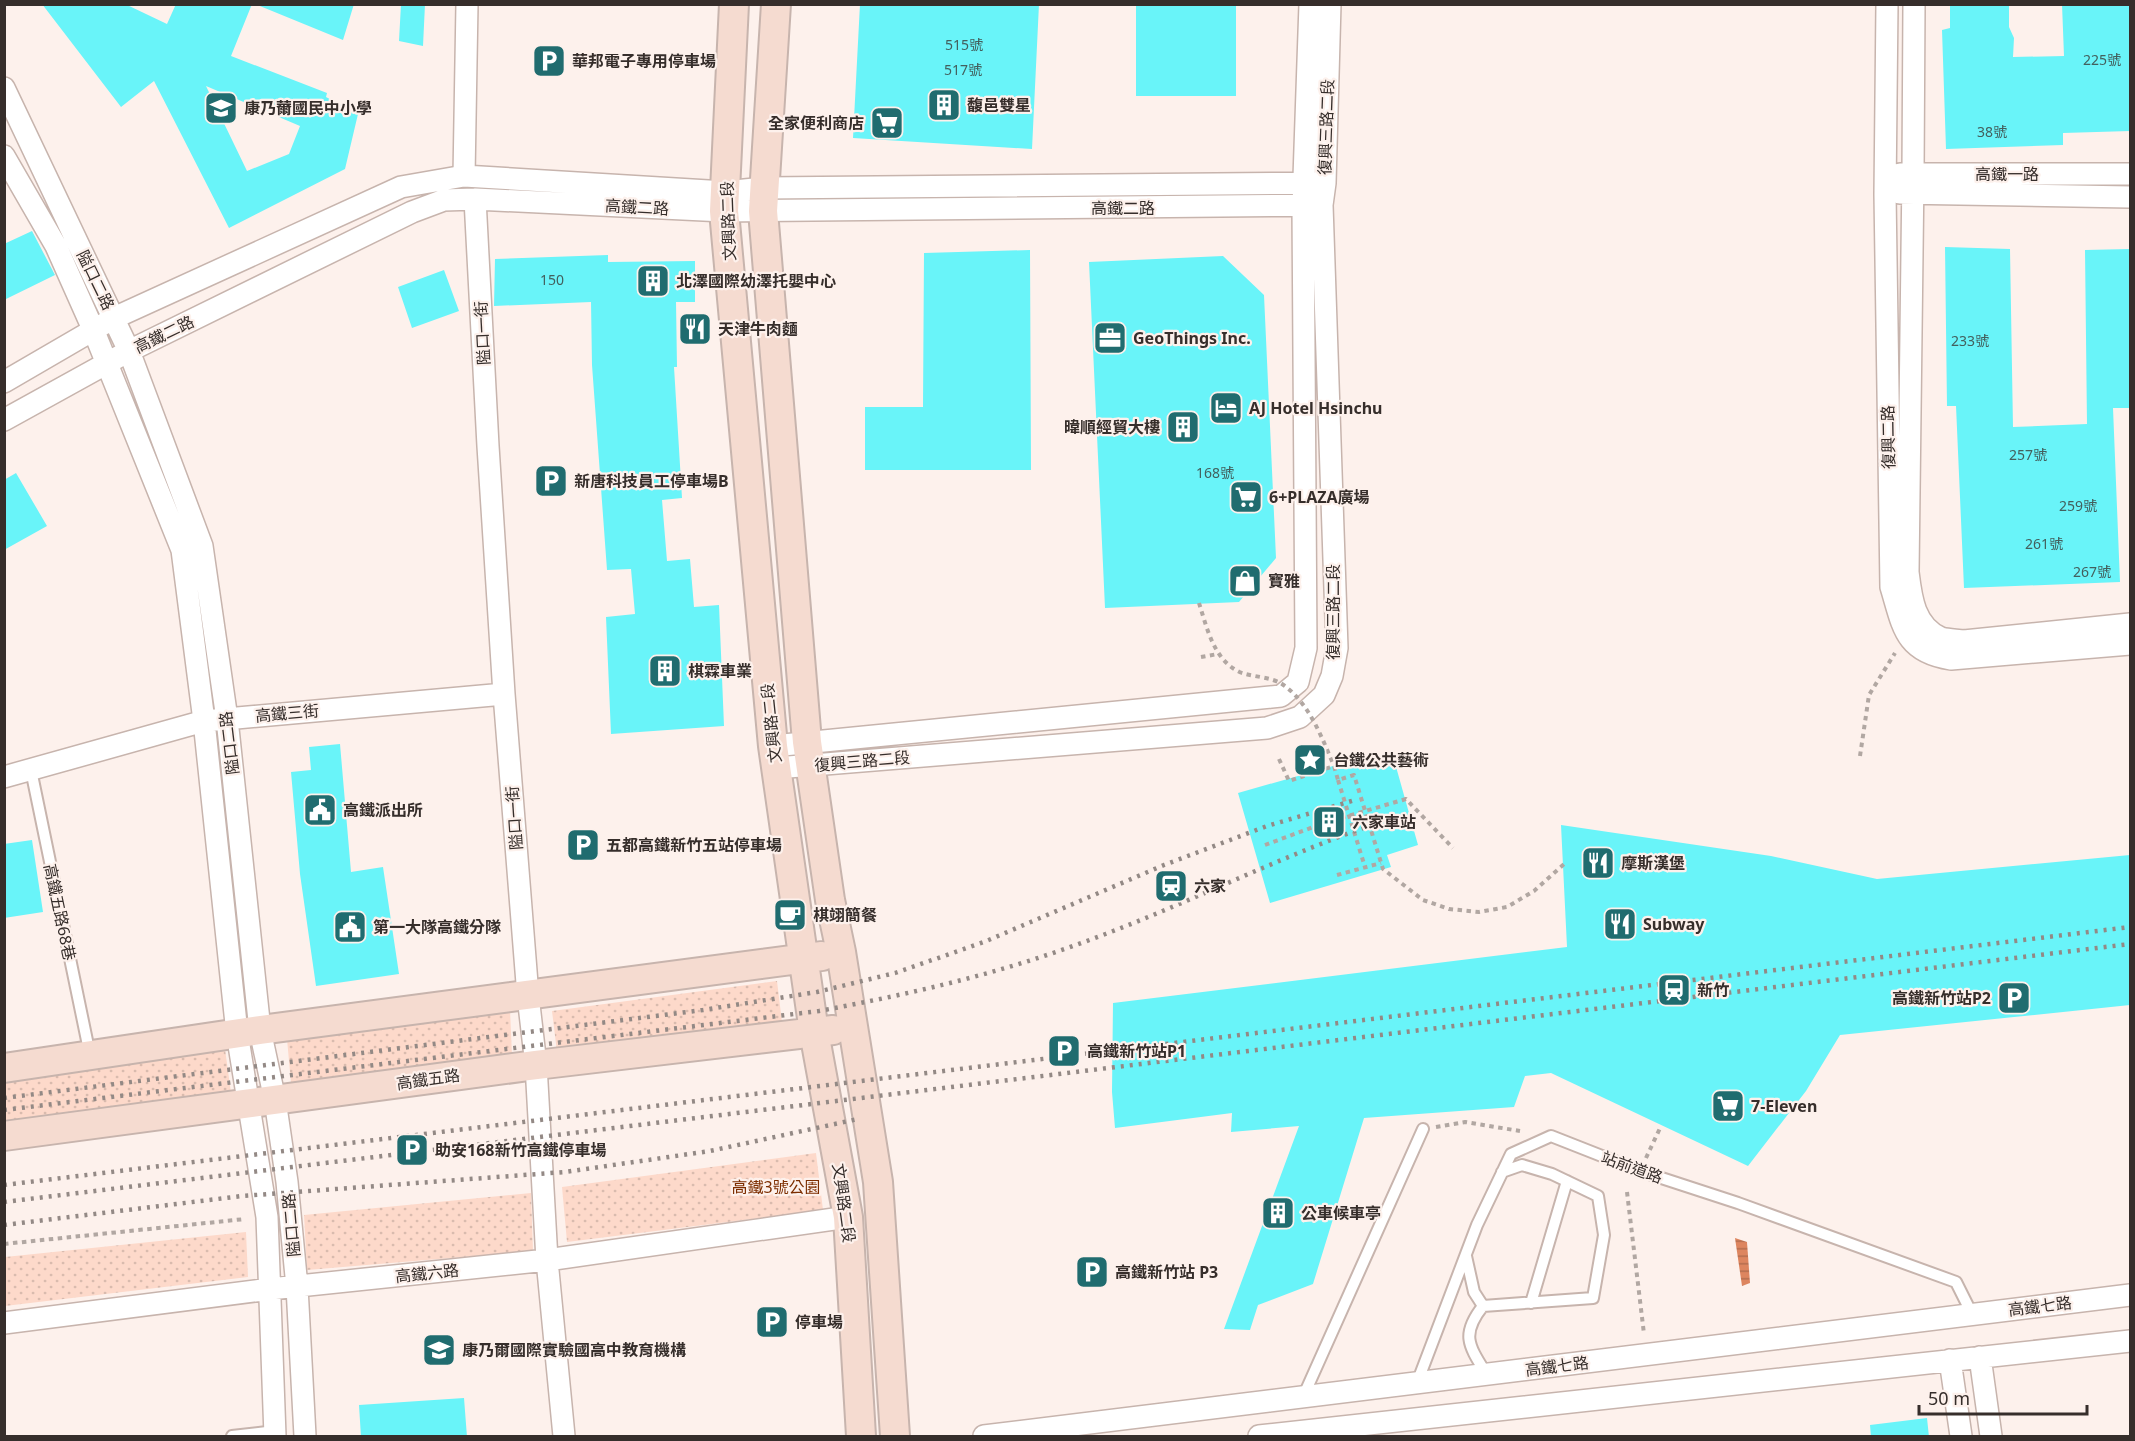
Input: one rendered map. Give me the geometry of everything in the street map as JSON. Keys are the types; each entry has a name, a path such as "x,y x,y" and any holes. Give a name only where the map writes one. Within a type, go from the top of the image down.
{"street":[{"path":"464,176 467,4"},
{"name":"文興路二段","path":"734,4 725,201 774,757 814,1032 848,1217 861,1437"},
{"name":"文興路二段","path":"776,4 764,200 809,754 830,900 842,952 878,1182 895,1437"},
{"name":"復興三路二段","path":"1310,4 1315,183"},
{"name":"復興三路二段","path":"809,754 1281,696 1298,682 1306,648 1312,206 1330,4"},
{"name":"復興二路","path":"1887,4 1885,184 1891,587 1906,634"},
{"name":"復興二路","path":"1914,4 1908,572 1911,602 1921,623 1940,638 1964,641 2130,624"},
{"name":"隘口二路","path":"4,88 129,351 202,546 226,718 249,1032"},
{"name":"隘口二路","path":"4,156 56,246 107,362 182,550 249,1032 262,1102 288,1182 297,1287 305,1437"},
{"name":"高鐵一路","path":"1885,184 2130,174"},
{"name":"高鐵二路","path":"4,382 114,318 401,187 464,176 725,201"},
{"name":"高鐵一路","path":"1913,182 2130,196"},
{"name":"高鐵二路","path":"4,420 129,351 412,212 444,201 476,199 725,201 1315,183"},
{"name":"隘口一街","path":"476,199 488,446 504,694 528,996 536,1065 547,1260 564,1437"},
{"name":"高鐵二路","path":"764,200 1312,206"},
{"name":"復興三路二段","path":"774,757 1267,728 1300,717 1324,695 1332,676 1337,648 1312,206"},
{"path":"1906,634 1920,648 1934,656 1951,659 2130,644"},
{"name":"高鐵三街","path":"4,777 204,721 504,694"},
{"path":"4,1068 90,1054 804,959 842,952"},
{"name":"高鐵五路","path":"4,1136 536,1065 853,1029"},
{"name":"隘口二路","path":"262,1102 275,1434"},
{"path":"267,1217 290,1215"},
{"name":"高鐵六路","path":"4,1323 270,1289 547,1260 848,1217"},
{"name":"高鐵七路","path":"984,1437 2130,1295"},
{"path":"1259,1437 1418,1428 1950,1360 2130,1341"},
{"path":"1980,1357 1991,1437"},
{"path":"1950,1360 1961,1437"}],"lane":[{"name":"高鐵五路68巷","path":"31,770 90,1054"},
{"path":"1302,1398 1423,1129"},
{"path":"1416,1384 1477,1225 1511,1154 1551,1136"},
{"name":"站前道路","path":"1551,1136 1640,1171 1738,1203 1956,1282 1972,1314"},
{"path":"1483,1306 1593,1298 1604,1235 1598,1196 1552,1174 1522,1165 1502,1172"},
{"path":"1531,1303 1567,1182"},
{"path":"1466,1255 1474,1292 1483,1306"},
{"path":"1483,1306 1472,1321 1468,1335 1476,1357 1487,1375"},
{"path":"232,1437 275,1434"}],"path":[{"path":"1199,603 1209,637 1218,654 1239,672 1281,684 1301,702 1315,724 1334,766 1365,867"},
{"path":"1860,756 1869,695 1906,634"},
{"path":"1201,657 1218,654"},
{"path":"1280,759 1289,781 1334,766"},
{"path":"1338,780 1354,775 1383,869 1423,900 1449,909 1479,912 1507,907 1534,891 1564,864"},
{"path":"1265,845 1324,823 1406,799 1453,848"},
{"path":"1337,875 1381,863"},
{"path":"1423,1129 1465,1122 1551,1136"},
{"path":"1645,1160 1661,1126"},
{"path":"1627,1192 1644,1337"},
{"path":"4,1244 267,1217"}],"green space":[{"path":"777,981 782,1022 557,1052 552,1011"},
{"path":"510,1010 512,1055 291,1083 287,1039"},
{"path":"225,1049 232,1100 5,1125 4,1080"},
{"name":"高鐵3號公園","path":"816,1153 823,1210 567,1242 562,1187"},
{"path":"531,1193 533,1251 307,1270 304,1215"},
{"path":"246,1232 248,1277 5,1306 5,1257"}],"shaded area":[{"path":"1735,1238 1747,1242 1750,1283 1742,1286"}],"building":[{"path":"42,4 125,4 167,24 176,4 252,4 231,56 327,93 326,97 358,114 345,169 229,228 154,81 121,107","holes":["206,86 300,126 289,154 247,171"]},
{"path":"255,4 354,4 343,40"},
{"path":"401,4 425,4 423,46 399,41"},
{"path":"860,4 1039,4 1032,149 853,138"},
{"path":"1136,4 1236,4 1236,96 1136,96"},
{"path":"1950,4 2009,4 2009,27 2014,38 2013,57 2064,56 2062,4 2130,4 2130,131 2063,133 2063,145 1946,149 1942,30 1950,28"},
{"path":"32,231 55,275 4,300 4,244"},
{"path":"1945,247 2010,249 2013,427 2087,424 2085,250 2130,249 2130,408 2113,408 2120,582 1964,588 1956,406 1947,406"},
{"path":"1030,250 1031,470 865,470 865,407 923,407 924,253"},
{"path":"608,255 608,262 695,261 695,302 676,302 677,367 674,367 682,498 662,500 667,561 690,559 694,607 719,605 724,726 611,734 606,617 635,614 631,569 607,570 592,365 591,302 494,306 495,259"},
{"name":"暐順經貿大樓","path":"1223,256 1264,295 1276,558 1239,602 1105,608 1089,262"},
{"path":"444,270 459,311 412,328 398,287"},
{"path":"16,473 47,526 4,550 4,480"},
{"path":"340,744 351,872 383,867 399,974 316,986 300,874 291,772 311,770 309,747"},
{"name":"六家車站","path":"1393,756 1418,845 1387,855 1391,867 1270,903 1238,793 1354,760 1356,767"},
{"path":"1561,825 1771,856 1877,879 2130,855 2130,1005 1840,1035 1806,1091 1748,1166 1551,1073 1525,1076 1514,1107 1364,1118 1313,1284 1258,1305 1250,1330 1224,1329 1299,1126 1231,1132 1232,1113 1115,1128 1112,1092 1113,1003 1567,947"},
{"path":"32,840 43,912 4,918 4,844"},
{"path":"464,1398 467,1437 361,1437 359,1405"},
{"path":"1927,1418 1929,1437 1871,1437 1870,1425"}],"railway":[{"path":"4,1098 703,1010 817,992 895,973 984,942 1164,865 1267,826 1355,800"},
{"path":"4,1110 819,1011 887,998 1019,964 1084,942 1363,828"},
{"path":"4,1185 2130,927"},
{"path":"4,1202 2130,944"},
{"path":"4,1225 242,1196 565,1172 710,1151 858,1119"}],"place":[{"name":"華邦電子專用停車場","path":"549,61"},
{"name":"馥邑雙星","path":"944,105"},
{"name":"康乃薾國民中小學","path":"221,108"},
{"name":"全家便利商店","path":"887,123"},
{"name":"北澤國際幼澤托嬰中心","path":"653,281"},
{"name":"天津牛肉麵","path":"695,329"},
{"name":"GeoThings Inc.","path":"1110,338"},
{"name":"AJ Hotel Hsinchu","path":"1226,408"},
{"name":"暐順經貿大樓","path":"1183,427"},
{"name":"新唐科技員工停車場B","path":"551,481"},
{"name":"6+PLAZA廣場","path":"1246,497"},
{"name":"寶雅","path":"1245,581"},
{"name":"棋霖車業","path":"665,671"},
{"name":"台鐵公共藝術","path":"1310,760"},
{"name":"高鐵派出所","path":"320,810"},
{"name":"六家車站","path":"1329,822"},
{"name":"五都高鐵新竹五站停車場","path":"583,845"},
{"name":"摩斯漢堡","path":"1598,863"},
{"name":"六家","path":"1171,886"},
{"name":"棋翊簡餐","path":"790,915"},
{"name":"Subway","path":"1620,924"},
{"name":"第一大隊高鐵分隊","path":"350,927"},
{"name":"新竹","path":"1674,990"},
{"name":"高鐵新竹站P2","path":"2014,998"},
{"name":"高鐵新竹站P1","path":"1064,1051"},
{"name":"7-Eleven","path":"1728,1106"},
{"name":"助安168新竹高鐵停車場","path":"412,1150"},
{"name":"公車候車亭","path":"1278,1213"},
{"name":"高鐵新竹站 P3","path":"1092,1272"},
{"name":"停車場","path":"772,1322"},
{"name":"康乃爾國際實驗國高中教育機構","path":"439,1350"}]}
